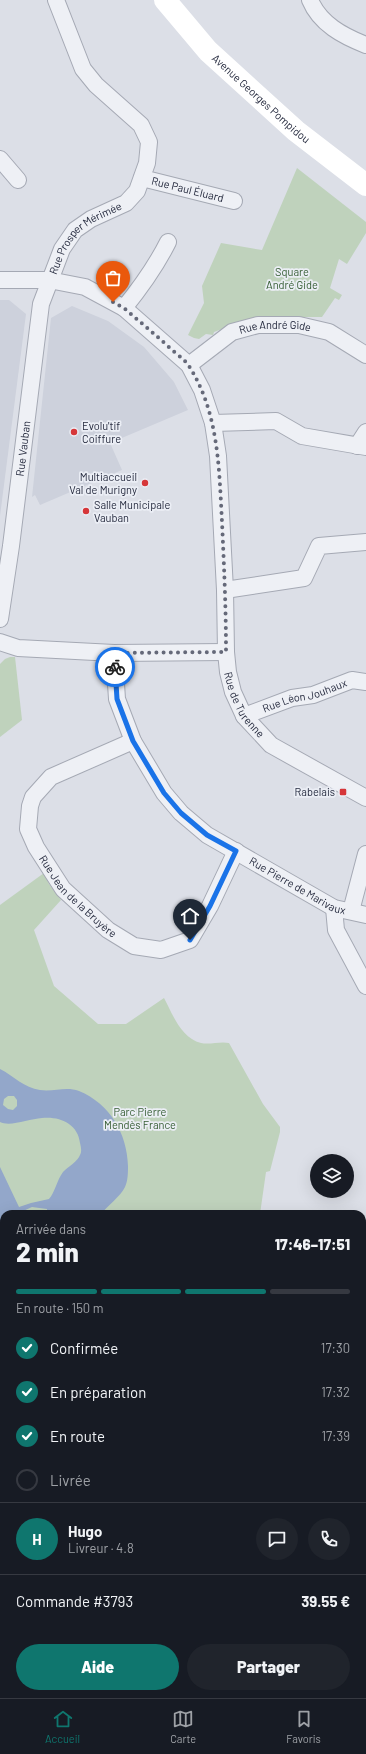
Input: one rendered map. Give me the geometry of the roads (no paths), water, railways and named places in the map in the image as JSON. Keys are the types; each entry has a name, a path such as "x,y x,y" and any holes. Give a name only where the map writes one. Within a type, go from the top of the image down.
{"main road":[{"name":"Avenue Georges Pompidou","path":"166,0 208,51 296,131 366,185"}],"street":[{"name":"Rue Prosper Mérimée","path":"49,280 62,249 75,230 91,219 126,203 137,191 147,163 149,142 141,125 96,85 83,69 56,0"},
{"path":"310,0 314,9 330,27 366,46"},
{"path":"0,159 18,180"},
{"name":"Rue Paul Éluard","path":"142,178 234,201"},
{"path":"124,308 143,285 158,263 168,242"},
{"name":"Rue de Turenne","path":"0,280 49,280 85,287 124,308 189,365 202,390 213,423 218,456 225,590 226,652 228,672 233,692 244,716 271,745 366,798"},
{"name":"Rue Vauban","path":"0,619 41,304 49,280"},
{"name":"Rue André Gide","path":"189,365 232,332 258,325 299,325 329,332 366,355"},
{"path":"213,423 276,421 302,436 362,446 366,432"},
{"path":"225,590 304,578 319,546 366,542"},
{"path":"0,642 18,648 114,653 226,652"},
{"name":"Rue Pierre de Marivaux","path":"114,653 117,699 133,741 164,793 181,813 207,835 334,908 359,913"},
{"name":"Rue Léon Jouhaux","path":"244,716 292,698 312,695 352,680 366,682"},
{"name":"Rue Jean de la Bruyère","path":"133,741 51,777 33,797 30,806 28,829 36,847 63,889 115,934 134,946 161,950 190,940 210,906 236,851"},
{"path":"359,913 366,854"},
{"path":"334,908 336,930 366,986"}],"water":[{"path":"0,1069 34,1089 65,1089 79,1091 100,1104 115,1121 120,1131 127,1154 128,1166 125,1187 105,1210 47,1210 32,1207 25,1210 0,1210 0,1167 19,1207 49,1199 63,1172 81,1154 79,1136 72,1126 61,1120 49,1118 9,1124 0,1122","holes":["8,1096 14,1096 17,1100 17,1106 13,1110 8,1109 3,1105 4,1099"]}],"place":[{"name":"Evolu'tif Coiffure","path":"74,432"},
{"name":"Multiaccueil Val de Murigny","path":"145,483"},
{"name":"Salle Municipale Vauban","path":"86,511"},
{"name":"Rabelais","path":"343,792"}],"park label":[{"name":"Square André Gide","path":"292,278"},
{"name":"Parc Pierre Mendès France","path":"140,1118"}]}
